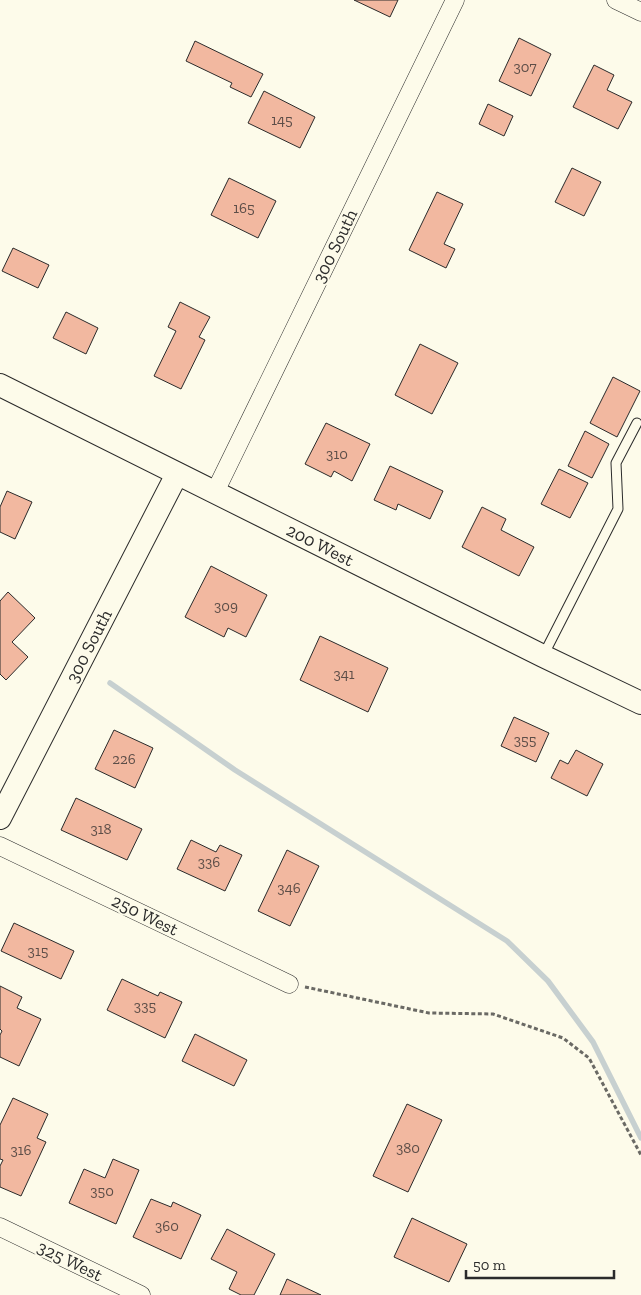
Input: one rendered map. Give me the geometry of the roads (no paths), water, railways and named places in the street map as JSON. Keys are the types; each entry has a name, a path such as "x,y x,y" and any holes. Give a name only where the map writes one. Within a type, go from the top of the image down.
{"street":[{"name":"300 South","path":"215,492 455,0"},
{"path":"616,0 641,12"},
{"name":"200 West","path":"0,385 641,703"},
{"name":"300 South","path":"0,818 177,474"},
{"name":"250 West","path":"0,846 290,984"},
{"name":"325 West","path":"0,1227 141,1295"}],"lane":[{"path":"543,656 618,508 616,463 637,423"}],"waterway":[{"path":"110,683 235,770 507,941 548,981 593,1042 641,1138"}]}
